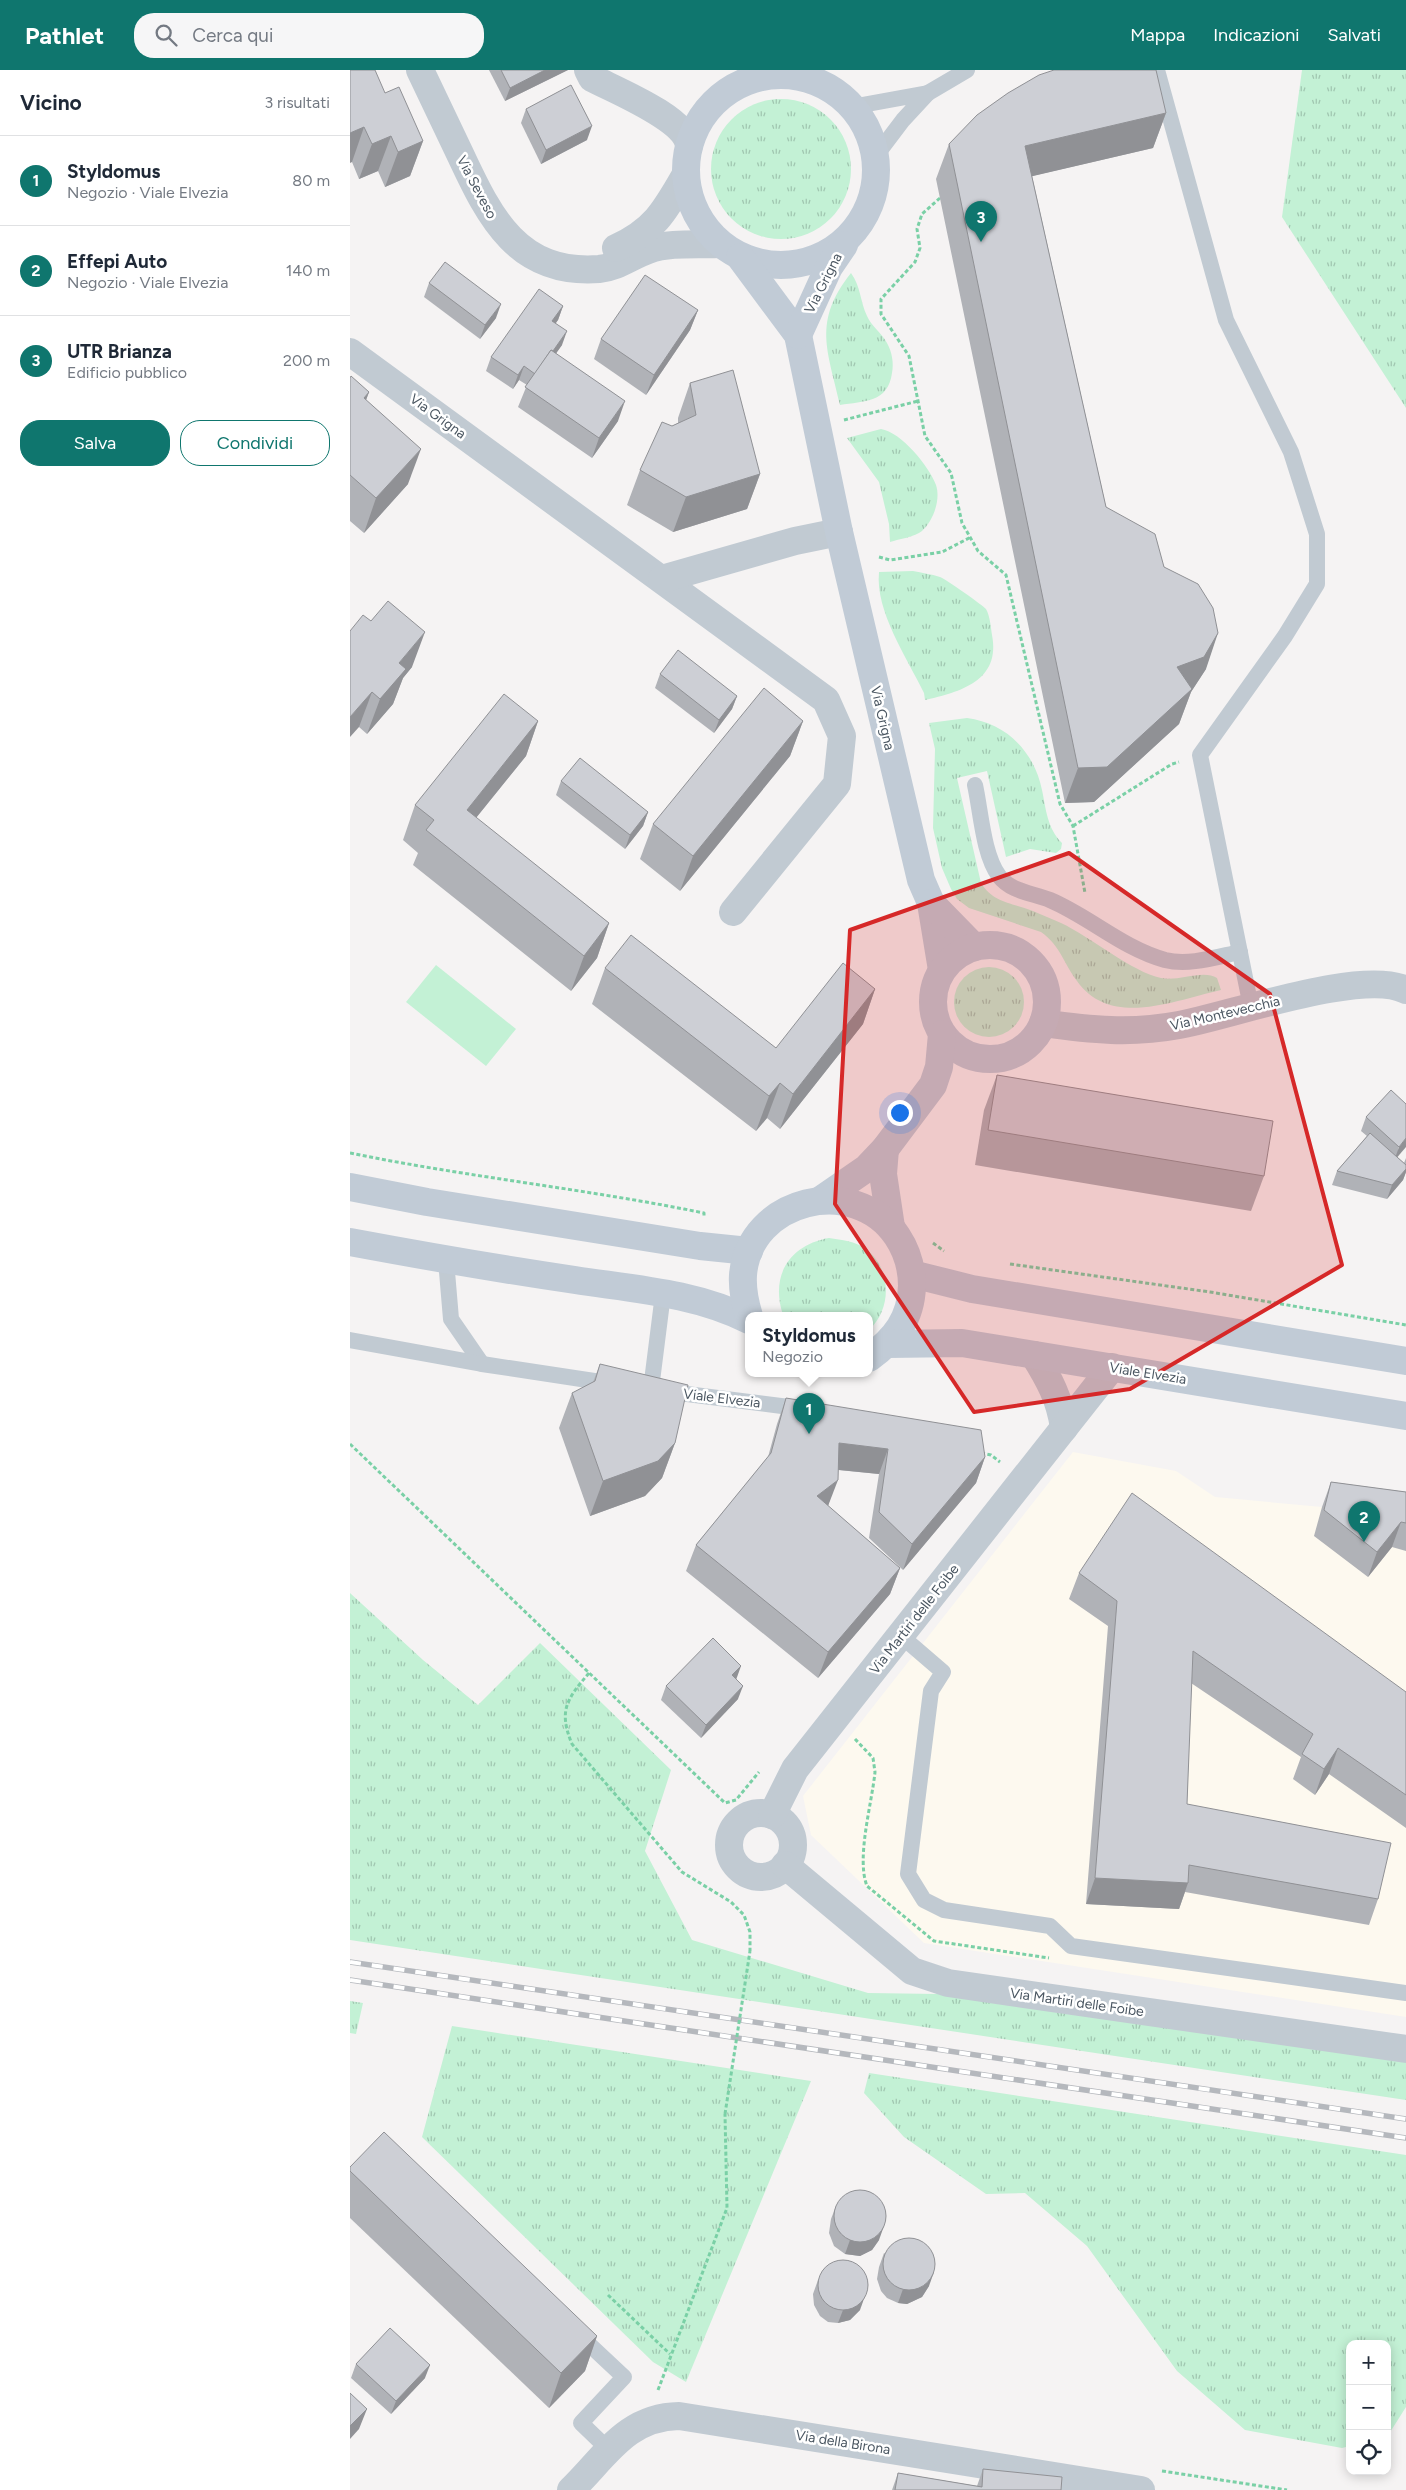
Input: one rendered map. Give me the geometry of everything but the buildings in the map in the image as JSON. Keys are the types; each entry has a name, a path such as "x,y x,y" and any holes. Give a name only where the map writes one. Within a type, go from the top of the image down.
{"street":[{"name":"Via Seveso","path":"420,70 486,209 511,239 542,260 571,266 607,268 649,249 664,246 730,250"},
{"path":"588,70 592,78 669,119 688,138 689,145"},
{"path":"816,70 846,102"},
{"name":"Via Grigna","path":"798,335 829,266 865,216 872,197 876,177 875,157 867,130 846,102 818,82 787,75 739,79 706,111 695,128 689,145 685,176 689,198 695,214 704,228 730,250 798,335 839,532 921,880 931,903 942,970"},
{"path":"571,266 641,236 659,219 685,176"},
{"path":"730,250 766,265 801,264 830,252 852,234"},
{"name":"Via Grigna","path":"350,352 826,700 842,736 837,784 733,912"},
{"path":"662,579 795,541 839,532"},
{"name":"Via Grigna","path":"931,903 974,947"},
{"path":"932,1085 961,1068 982,1059 1001,1058 1019,1052 1033,1039 1043,1023 1047,1005 1046,987 1032,964 1026,957 1010,948 992,944 974,947 951,960 942,970 935,985 932,1002 935,1018 942,1034 952,1046 966,1054 982,1059"},
{"name":"Via Montevecchia","path":"1043,1023 1128,1032 1180,1025 1322,990 1363,985 1400,987 1406,990"},
{"path":"822,1199 867,1168 885,1149 932,1085 940,1059 942,1034"},
{"path":"885,1149 884,1174 891,1227"},
{"path":"350,1187 427,1202 700,1246 749,1251"},
{"name":"Viale Elvezia","path":"748,1312 744,1298 743,1274 749,1251 761,1231 778,1215 799,1204 822,1199 848,1201 871,1211 891,1227 905,1249 912,1274 911,1299 903,1323 879,1351"},
{"name":"Viale Elvezia","path":"350,1242 446,1260 663,1294 724,1307 745,1316"},
{"path":"912,1274 972,1289 1406,1361"},
{"name":"Viale Elvezia","path":"879,1351 962,1343 1406,1416"},
{"path":"1034,1355 1053,1385 1061,1409 1064,1428"},
{"name":"Via Martiri delle Foibe","path":"772,1815 795,1769 1112,1367"},
{"path":"755,1813 772,1815 785,1823 793,1842 792,1852 785,1865 773,1874 763,1877 752,1875 739,1868 730,1855 731,1833 736,1824 744,1817 755,1813"},
{"name":"Via Martiri delle Foibe","path":"785,1865 912,1971 948,1983 1406,2049"},
{"name":"Via della Birona","path":"572,2490 622,2436 646,2420 662,2416 679,2416 1141,2490"}],"lane":[{"path":"875,157 903,120 928,93 967,70"},
{"path":"1157,70 1226,320 1291,452 1317,534 1316,584 1285,636 1200,755 1251,1007"},
{"path":"846,102 928,93"},
{"path":"975,785 990,862 1000,878 1011,887 1050,900 1090,920 1127,946 1166,960 1196,961 1240,952"},
{"path":"446,1260 451,1318 482,1364"},
{"path":"652,1389 663,1294"},
{"name":"Viale Elvezia","path":"350,1340 482,1364 819,1411"},
{"path":"900,1635 943,1672 931,1691 908,1874 924,1900 944,1910 1050,1926 1071,1946 1406,1993"},
{"path":"567,2323 624,2377 581,2423 609,2450"}],"path":[{"path":"940,198 922,214 917,229 920,248 916,262 881,299 881,314 910,356 925,436 951,473 962,523 978,551 1006,575 1060,804 1073,826 1090,920"},
{"path":"838,421 918,401"},
{"path":"880,557 890,560 942,552 971,537"},
{"path":"1073,826 1172,764 1200,755"},
{"path":"350,1152 419,1167 648,1201 704,1213 703,1221"},
{"path":"1006,1263 1210,1292 1406,1325"},
{"path":"350,1444 725,1803 732,1803 742,1794"},
{"path":"974,1452 991,1455 1002,1464"},
{"path":"590,1673 568,1701 564,1714 566,1728 572,1744 682,1872 731,1902 744,1915 750,1932 750,1951 725,2114 727,2208 670,2354 657,2393"},
{"path":"608,2295 670,2354"}],"highlighted area":[{"path":"1069,853 1270,994 1342,1265 1130,1389 974,1412 835,1204 850,930"}],"shaded area":[{"path":"1073,1452 1176,1471 1215,1497 1322,1507 1406,1519 1406,2017 924,1943 811,1835 803,1796"}],"green space":[{"path":"1302,70 1406,70 1406,408 1282,217"},
{"path":"781,99 795,100 808,104 830,120 846,142 850,155 850,183 846,196 830,218 808,234 795,238 781,239 767,238 754,234 732,218 716,196 712,183 711,169 712,155 716,142 732,120 754,104 767,100"},
{"path":"851,273 857,284 869,320 889,346 893,369 890,383 880,395 866,401 840,405 828,352 827,322 831,307"},
{"path":"881,429 897,436 913,451 932,477 937,491 937,504 933,516 926,527 915,535 890,542 889,524 879,482 847,438"},
{"path":"913,571 940,577 984,607 990,622 992,635 993,651 990,663 984,674 964,688 925,700 924,693 901,650 887,618 879,587 879,572"},
{"path":"967,718 994,726 1016,741 1025,751 1038,776 1050,825 1062,843 1061,849 1056,853 1030,849 1006,857 987,771 957,778 981,883 986,890 997,899 1033,911 1073,929 1137,969 1168,979 1198,975 1211,976 1217,978 1221,990 1144,1007 1125,1008 1107,1004 1091,996 1077,981 1053,943 1041,932 969,908 957,899 942,868 933,828 935,749 929,723"},
{"path":"436,965 516,1029 486,1066 406,1002"},
{"path":"989,967 1002,970 1014,977 1021,989 1024,1002 1021,1015 1014,1027 1002,1034 989,1037 976,1034 964,1027 957,1015 954,1002 957,989 964,977 976,970"},
{"path":"829,1238 848,1241 862,1246 875,1257 881,1267 886,1289 882,1311 873,1326 873,1312 782,1312 779,1288 781,1275 786,1264 793,1255 815,1242"},
{"path":"350,1593 423,1660 478,1705 540,1643 671,1770 645,1851 692,1940 868,1993 938,1994 1406,2062 1406,2100 350,1940"},
{"path":"350,2001 363,2003 356,2034 350,2033"},
{"path":"452,2026 811,2081 686,2382 653,2362 422,2137"},
{"path":"869,2073 1406,2155 1406,2407 1391,2431 1391,2340 1346,2340 1346,2447 1342,2448 1245,2430 1177,2371 1087,2246 1025,2193 986,2194 904,2137 864,2093"}],"railway":[{"path":"350,1962 1406,2119"},
{"path":"350,1980 1406,2138"}],"place":[{"name":"UTR Brianza","path":"981,242"},
{"name":"Styldomus","path":"809,1434"},
{"name":"Effepi Auto","path":"1364,1542"}]}
